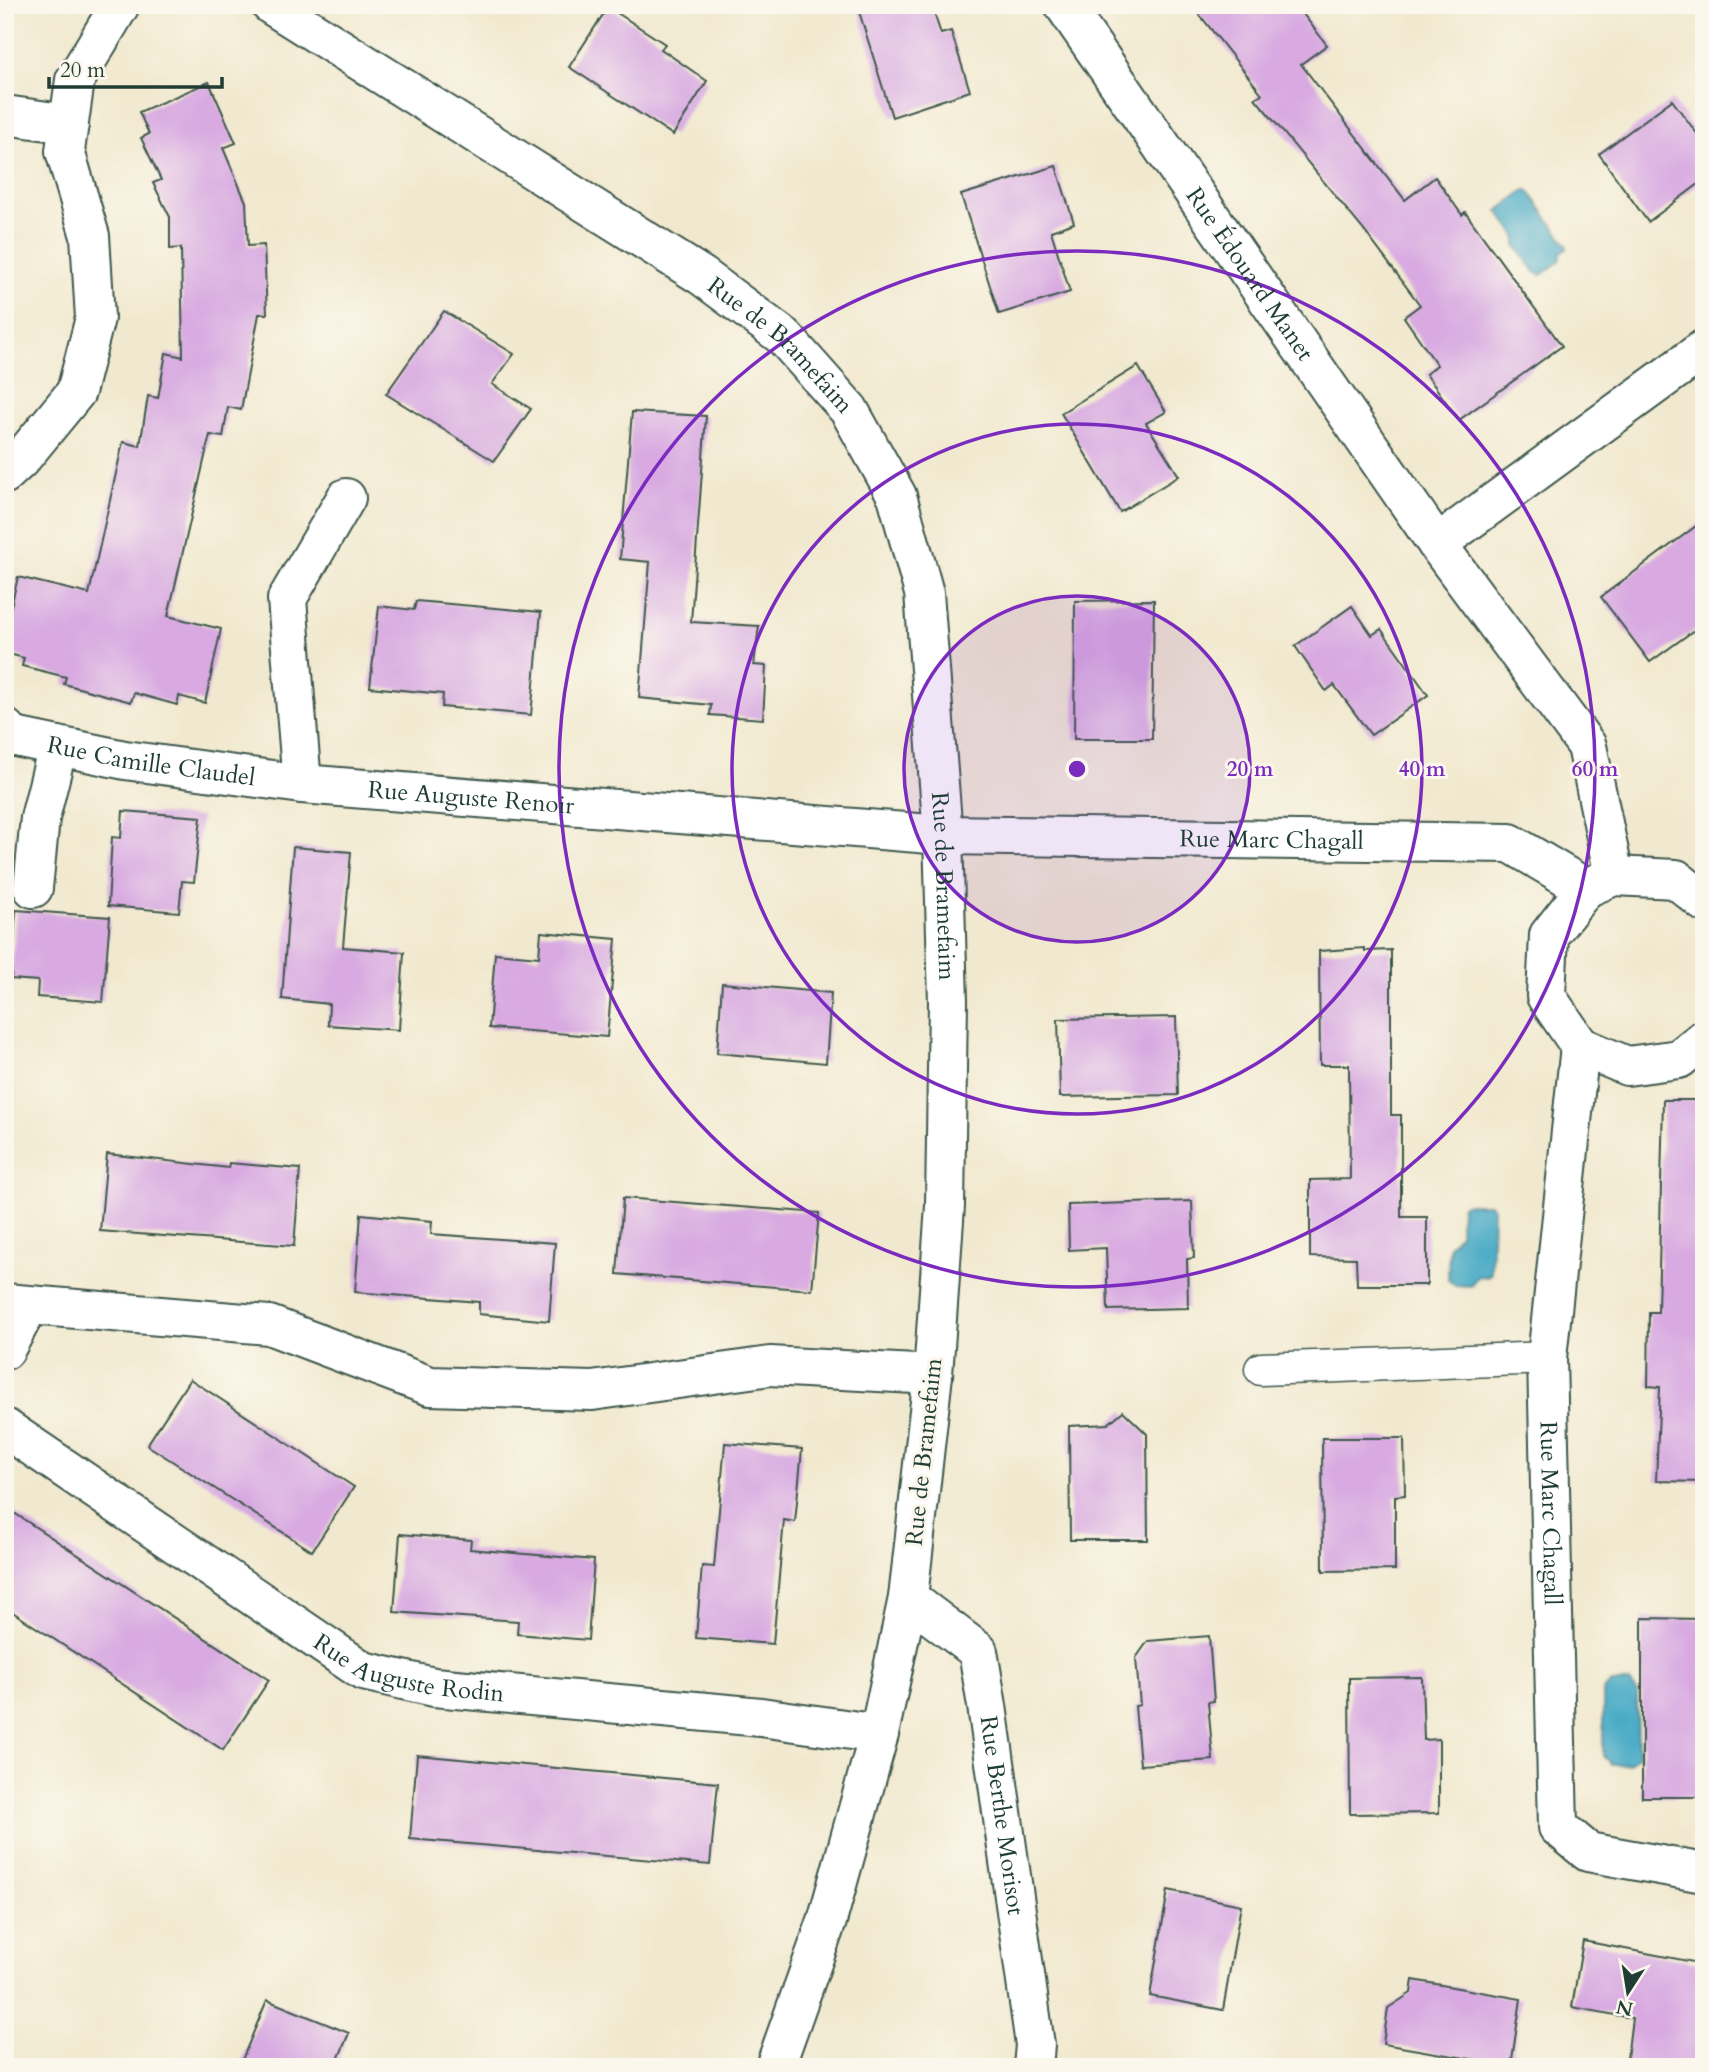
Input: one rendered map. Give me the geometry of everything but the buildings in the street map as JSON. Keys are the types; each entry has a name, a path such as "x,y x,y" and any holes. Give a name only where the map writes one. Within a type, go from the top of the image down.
{"street":[{"path":"5,474 21,459 76,392 95,318 90,236 65,151 75,80 120,5"},
{"name":"Rue de Bramefaim","path":"271,5 702,276 784,337 849,410 897,496 924,593 943,835 948,1001 946,1192 933,1375 908,1598 878,1734 827,1920 775,2067"},
{"name":"Rue Édouard Manet","path":"1064,5 1437,544 1587,746 1600,882"},
{"path":"5,115 69,124"},
{"path":"1437,544 1704,349"},
{"path":"302,784 287,599 346,498"},
{"name":"Rue Camille Claudel","path":"5,728 16,737 125,760 302,784"},
{"path":"33,888 40,818 58,746"},
{"name":"Rue Auguste Renoir","path":"302,784 943,835"},
{"name":"Rue Marc Chagall","path":"943,835 1510,843 1600,882"},
{"path":"1704,902 1676,879 1600,882 1549,935 1546,996 1580,1046 1627,1066 1679,1059 1704,1039"},
{"name":"Rue Marc Chagall","path":"1580,1046 1547,1358 1558,1827 1588,1852 1704,1873"},
{"path":"5,1350 17,1305 269,1325 430,1386 592,1391 770,1366 933,1375"},
{"name":"Rue Auguste Rodin","path":"5,1428 363,1671 434,1687 761,1717 878,1734"},
{"name":"Rue Berthe Morisot","path":"908,1598 978,1651 1035,2045 1033,2067"}],"lane":[{"path":"1261,1369 1547,1358"}],"water":[{"path":"1528,190 1567,245 1567,249 1561,252 1560,261 1541,275 1535,272 1516,246 1516,236 1498,211"},
{"path":"1465,1204 1490,1204 1493,1208 1491,1273 1487,1277 1478,1276 1471,1286 1455,1285 1448,1280 1449,1245 1460,1233 1461,1207"},
{"path":"1612,1683 1629,1683 1637,1693 1638,1756 1629,1764 1612,1765 1603,1756 1603,1691"}]}
